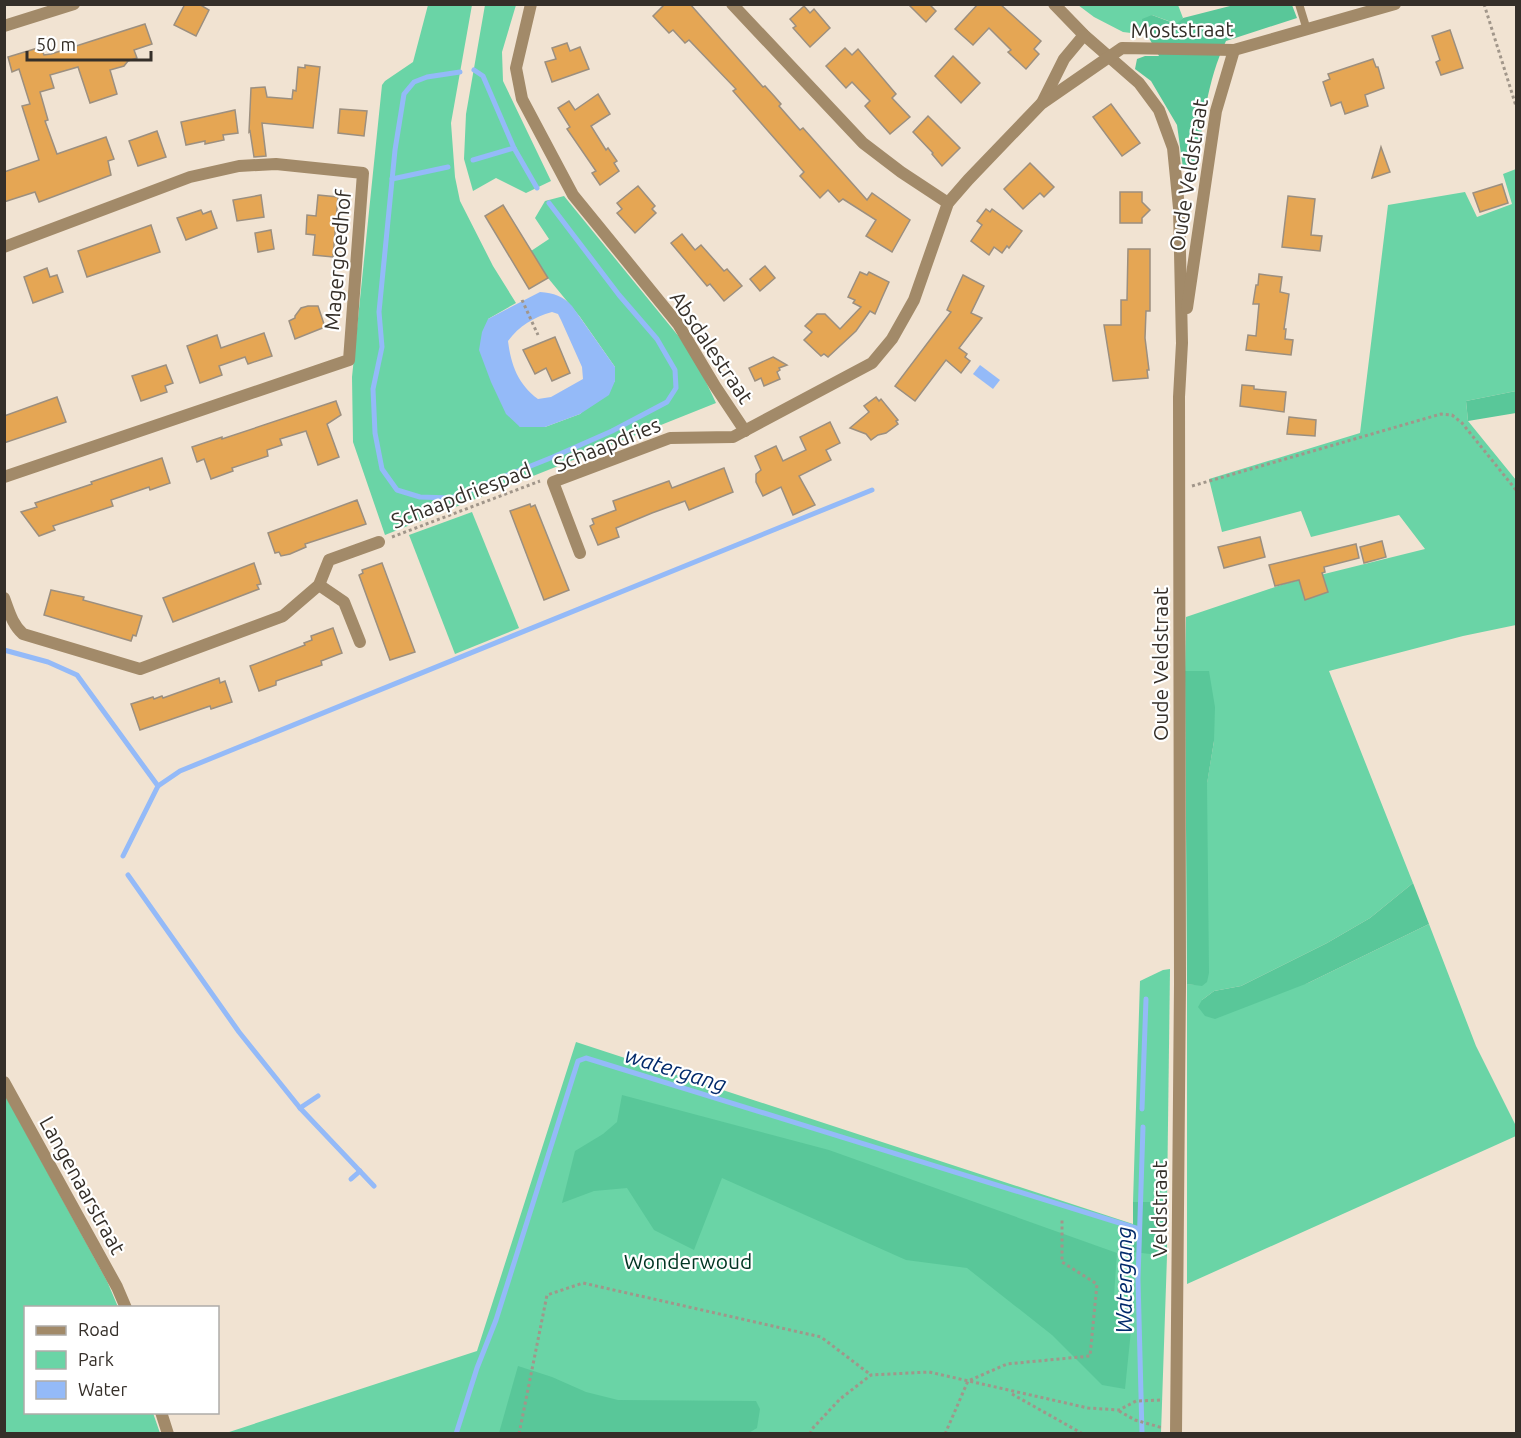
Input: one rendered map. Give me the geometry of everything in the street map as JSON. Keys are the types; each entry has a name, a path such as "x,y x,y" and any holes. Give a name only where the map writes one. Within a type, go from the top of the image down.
{"street":[{"path":"4,26 74,4"},
{"name":"Absdalestraat","path":"531,4 516,68 522,99 573,195 678,324 714,386 745,431 872,363 892,339 914,300 948,203 1041,104 1109,57"},
{"path":"732,4 863,143 948,203"},
{"name":"Oude Veldstraat","path":"1054,4 1084,35 1139,83 1159,110 1173,148 1179,208 1182,343 1179,397 1180,984"},
{"name":"Moststraat","path":"1109,57 1122,48 1234,50 1395,4"},
{"name":"Absdalestraat","path":"1041,104 1064,60 1084,35"},
{"name":"Oude Veldstraat","path":"1182,343 1216,111 1234,50"},
{"name":"Magergoedhof","path":"4,247 190,177 239,166 276,164 363,173 349,360 4,477"},
{"name":"Schaapdries","path":"580,553 553,482 670,438 733,437 745,431"},
{"path":"4,598 16,628 22,634 140,669 283,616 319,585 329,560 379,542"},
{"path":"319,585 344,602 360,642"},
{"name":"Veldstraat","path":"1176,1434 1180,984"},
{"name":"Langenaarstraat","path":"4,1082 117,1287 125,1306"},
{"path":"161,1414 168,1434"}],"lane":[{"path":"1299,4 1307,30"}],"path":[{"path":"1484,4 1516,106"},
{"path":"522,300 538,334"},
{"path":"1180,487 1197,486 1440,414 1452,415 1462,423 1516,490"},
{"name":"Schaapdriespad","path":"379,542 545,480 553,482"},
{"path":"945,1434 968,1382 1007,1364 1090,1356 1097,1284 1062,1262 1062,1219"},
{"path":"519,1434 547,1295 584,1283 821,1337 871,1375"},
{"path":"810,1434 840,1399 871,1375 929,1372 1088,1408 1119,1410 1135,1420 1154,1426"},
{"path":"1008,1391 1083,1434"},
{"path":"1119,1410 1136,1401 1153,1401"}],"green space":[{"path":"428,5 472,5 451,123 455,177 460,201 493,266 516,303 488,319 520,427 545,427 580,414 615,381 615,367 580,317 548,278 531,251 549,239 535,218 545,201 564,196 680,338 699,367 716,403 385,535 353,442 352,377 382,85 413,62"},
{"path":"485,5 516,5 502,52 503,81 551,181 526,193 496,178 473,191 464,159 466,114"},
{"path":"1078,5 1178,5 1183,18 1177,24 1152,15 1144,29 1147,35 1123,32 1094,17"},
{"path":"1234,5 1292,5 1297,18 1226,41 1210,87 1196,168 1183,168 1177,125 1151,81 1135,69 1137,59 1145,56 1159,56 1144,29 1142,19 1152,15 1176,24 1183,18"},
{"path":"1516,169 1516,391 1466,401 1468,421 1516,480 1516,625 1463,636 1329,671 1413,883 1370,918 1327,943 1241,986 1214,991 1202,1000 1308,983 1429,924 1476,1046 1516,1126 1516,1136 1187,1284 1187,984 1202,985 1207,783 1214,741 1185,671 1186,617 1284,584 1425,549 1399,515 1311,537 1301,511 1222,532 1209,479 1360,433 1388,205 1465,192 1477,217 1512,204 1503,174"},
{"path":"1516,391 1516,413 1468,421 1466,401"},
{"path":"472,512 519,628 455,654 409,535"},
{"path":"1185,671 1209,671 1215,707 1214,741 1207,784 1209,973 1207,982 1202,986 1187,984"},
{"path":"1413,883 1429,924 1308,983 1215,1019 1205,1016 1198,1007 1202,1000 1214,991 1241,986 1327,943 1370,918"},
{"path":"1170,969 1167,1202 1133,1202 1140,981"},
{"name":"Wonderwoud","path":"576,1042 1133,1224 1158,1255 1167,1256 1161,1433 223,1434 477,1351"},
{"path":"4,1093 107,1281 118,1306 24,1306 24,1414 153,1414 160,1433 5,1433"},
{"path":"622,1095 829,1150 1117,1253 1114,1296 1134,1301 1125,1389 1102,1385 1052,1335 967,1268 906,1260 722,1178 694,1250 654,1230 627,1188 594,1191 562,1203 575,1151 603,1134 617,1122"},
{"path":"1133,1202 1167,1202 1167,1256 1133,1252"},
{"path":"518,1366 552,1377 586,1392 618,1400 756,1401 760,1409 757,1428 747,1434 499,1433"}],"water":[{"path":"540,292 562,297 572,306 615,367 615,381 609,395 580,414 545,427 520,427 506,414 479,350 482,332 488,319","holes":["552,312 558,314 582,367 583,379 551,397 538,399 525,387 517,373 508,341 533,319"]},
{"path":"980,365 1000,380 993,389 973,374"}],"building":[{"path":"185,4 199,4 209,10 196,36 174,25"},
{"path":"665,4 690,4 763,87 765,86 775,97 781,104 779,106 800,130 803,128 867,200 872,193 910,220 892,252 866,236 876,220 843,199 839,202 828,190 820,198 800,176 804,172 733,91 736,89 689,40 685,43 673,30 669,33 653,16"},
{"path":"908,4 929,4 936,11 926,22"},
{"path":"978,4 1000,4 1041,41 1034,49 1039,54 1026,69 1008,52 1011,50 989,28 973,45 955,29"},
{"path":"804,6 810,13 814,9 830,28 810,47 793,28 796,26 790,19"},
{"path":"145,24 152,44 134,50 137,58 128,61 124,66 110,70 117,94 90,103 78,67 50,75 54,88 40,92 48,120 45,121 57,154 106,137 114,159 108,161 111,175 39,202 35,192 4,202 4,172 39,160 22,106 30,104 19,69 12,72 8,57 41,47 44,55 51,54"},
{"path":"1450,30 1463,68 1441,75 1436,62 1440,60 1432,36"},
{"path":"567,43 570,51 580,47 589,69 552,82 545,62 556,59 552,48"},
{"path":"845,48 852,55 858,49 896,94 892,98 910,117 890,134 865,106 870,101 852,82 846,88 826,66"},
{"path":"953,56 980,83 961,103 935,76"},
{"path":"1373,59 1378,67 1384,88 1365,95 1368,106 1345,114 1341,102 1331,106 1323,82 1330,79 1328,74"},
{"path":"305,65 320,67 313,128 262,123 266,156 254,157 249,132 251,88 265,87 267,97 292,99 293,90 296,91 298,67 305,68"},
{"path":"598,94 610,114 591,126 606,150 608,148 617,161 614,163 619,171 600,185 592,173 596,171 567,129 570,127 558,108 569,101 575,110"},
{"path":"1111,104 1140,143 1122,156 1093,117"},
{"path":"340,109 367,111 364,136 338,133"},
{"path":"235,110 238,133 223,135 224,140 186,145 181,122"},
{"path":"928,116 960,148 942,166 913,132"},
{"path":"157,131 166,157 138,166 129,141"},
{"path":"1381,147 1390,172 1372,178"},
{"path":"1030,163 1054,187 1044,197 1040,193 1023,209 1004,189"},
{"path":"1502,184 1508,203 1480,212 1473,193"},
{"path":"638,186 655,206 652,209 656,213 635,233 617,213 622,209 617,203"},
{"path":"1120,192 1142,192 1142,202 1150,210 1142,218 1142,223 1120,223"},
{"path":"261,195 264,217 237,221 233,200"},
{"path":"318,195 338,197 333,257 313,255 315,235 306,234 307,215 316,216"},
{"path":"1288,196 1315,199 1311,235 1322,236 1320,251 1282,247"},
{"path":"503,205 548,278 529,289 485,216"},
{"path":"986,209 990,212 992,209 1022,231 1009,248 1007,246 1002,253 994,247 989,255 971,241 982,225 977,221"},
{"path":"201,210 203,214 211,211 217,228 186,240 177,218"},
{"path":"151,225 160,252 87,277 78,251"},
{"path":"271,230 274,249 258,252 255,233"},
{"path":"682,234 695,250 701,245 724,271 727,269 742,286 724,301 710,284 707,286 671,243"},
{"path":"1128,249 1150,249 1150,311 1146,311 1145,338 1149,370 1147,370 1148,378 1113,381 1104,325 1121,325 1121,300 1127,300"},
{"path":"765,266 775,278 760,291 750,279"},
{"path":"47,268 50,277 57,275 63,292 33,303 24,277"},
{"path":"860,272 867,275 869,272 889,282 875,314 870,311 856,331 828,357 824,354 821,356 804,340 812,332 805,326 817,314 825,314 840,329 861,307 853,303 855,300 848,297"},
{"path":"1259,274 1282,277 1280,292 1289,294 1284,329 1286,329 1285,339 1293,340 1291,355 1246,350 1248,335 1256,336 1259,304 1253,304"},
{"path":"963,275 984,286 971,313 982,318 959,348 967,354 965,357 970,361 961,373 946,360 915,401 895,386 951,312 947,310"},
{"path":"318,306 325,327 295,339 289,321 295,318 301,308"},
{"path":"264,333 272,356 248,364 245,357 219,366 222,375 200,383 187,346 217,335 221,348"},
{"path":"555,337 570,373 552,381 546,368 535,374 523,350"},
{"path":"773,357 787,365 779,368 777,372 780,379 764,386 761,378 755,381 749,368"},
{"path":"166,365 173,383 165,386 167,392 141,401 132,376"},
{"path":"1242,385 1254,386 1254,389 1286,392 1284,412 1240,406"},
{"path":"57,397 66,422 4,443 4,416"},
{"path":"876,397 879,401 881,399 898,420 896,421 898,424 871,440 866,434 850,428 869,412 864,406"},
{"path":"336,401 341,415 327,424 339,457 318,465 306,431 280,439 282,445 267,450 268,456 232,468 233,471 211,479 204,459 197,462 192,447"},
{"path":"1289,417 1316,420 1315,436 1287,434"},
{"path":"830,422 840,443 826,450 831,460 799,476 815,505 793,515 781,487 763,496 756,482 756,474 761,470 755,456 776,446 783,461 806,450 800,437"},
{"path":"162,458 170,483 150,490 149,487 111,500 113,506 53,526 55,530 39,536 21,512 37,507 35,503"},
{"path":"724,468 733,492 689,510 685,501 652,513 616,528 619,537 598,545 590,526 594,524 592,519 616,510 613,501 669,481 672,488"},
{"path":"357,500 366,524 305,544 306,547 290,554 281,556 279,552 275,553 268,533"},
{"path":"530,504 531,507 535,505 569,590 544,600 510,511"},
{"path":"1260,537 1265,557 1224,568 1218,547"},
{"path":"1382,541 1386,557 1364,563 1360,547"},
{"path":"1356,544 1359,558 1324,567 1325,572 1322,573 1328,592 1305,600 1299,580 1275,586 1269,565"},
{"path":"254,563 261,584 257,585 259,589 173,622 163,598"},
{"path":"382,563 415,652 390,660 359,575 363,573 362,570"},
{"path":"51,590 84,597 83,600 142,616 136,636 133,635 131,641 44,615"},
{"path":"333,628 342,653 321,661 322,665 276,681 276,685 259,691 250,666 305,645 304,643 312,640 311,636"},
{"path":"219,678 220,683 225,681 232,702 211,709 210,706 140,730 131,704 153,697 154,699 162,696 163,698"}],"waterway":[{"path":"474,70 483,76 514,148 537,188"},
{"path":"460,72 427,77 414,82 404,94 395,150 379,312 382,347 373,389 375,433 382,469 397,490 420,497 451,498 612,431 667,402 676,388 675,370 657,339 619,295 549,203"},
{"path":"473,160 514,148"},
{"path":"392,179 448,167"},
{"path":"158,786 180,771 872,490"},
{"path":"4,650 48,662 77,675 158,786 123,856"},
{"path":"128,875 239,1032 300,1108 374,1186"},
{"path":"1142,1109 1146,999"},
{"name":"watergang","path":"456,1434 477,1368 496,1320 578,1061 586,1058 1139,1229"},
{"path":"300,1108 318,1096"},
{"name":"Watergang","path":"1142,1434 1138,1279 1143,1127"},
{"path":"351,1179 360,1171"}]}
